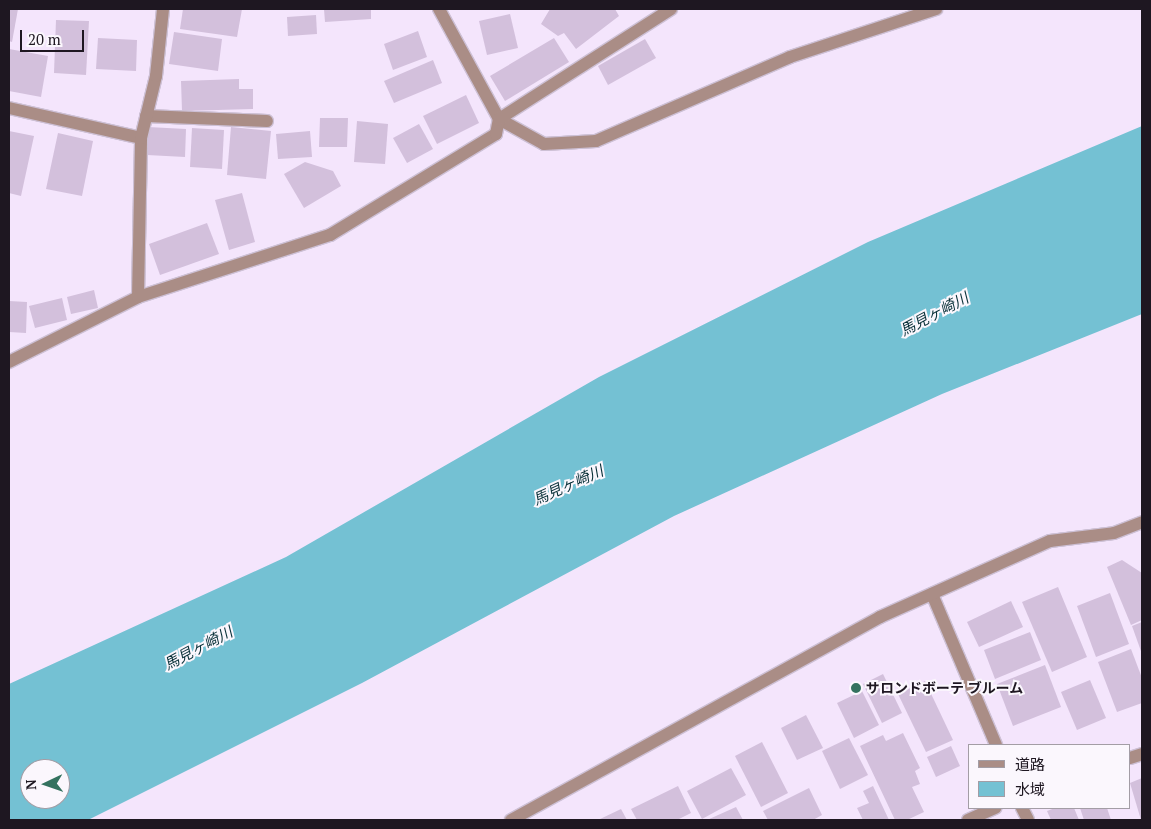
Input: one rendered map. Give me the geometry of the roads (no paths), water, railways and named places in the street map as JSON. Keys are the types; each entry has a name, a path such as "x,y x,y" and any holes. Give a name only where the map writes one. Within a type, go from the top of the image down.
{"street":[{"path":"138,297 141,138 156,76 162,9"},
{"path":"439,9 499,119 544,144 596,141 790,56 936,9"},
{"path":"9,362 138,297 330,236 496,134 499,119 671,9"},
{"path":"9,108 141,138"},
{"path":"146,116 267,122"},
{"path":"511,820 871,622 1050,541 1114,534 1142,522"},
{"path":"932,594 996,744"},
{"path":"968,820 993,809"}],"water":[{"name":"馬見ヶ崎川","path":"1142,126 1142,314 942,394 674,516 362,683 88,820 9,820 9,684 286,557 599,377 868,242"}],"place":[{"name":"サロンドボーテ ブルーム","path":"856,688"}]}
